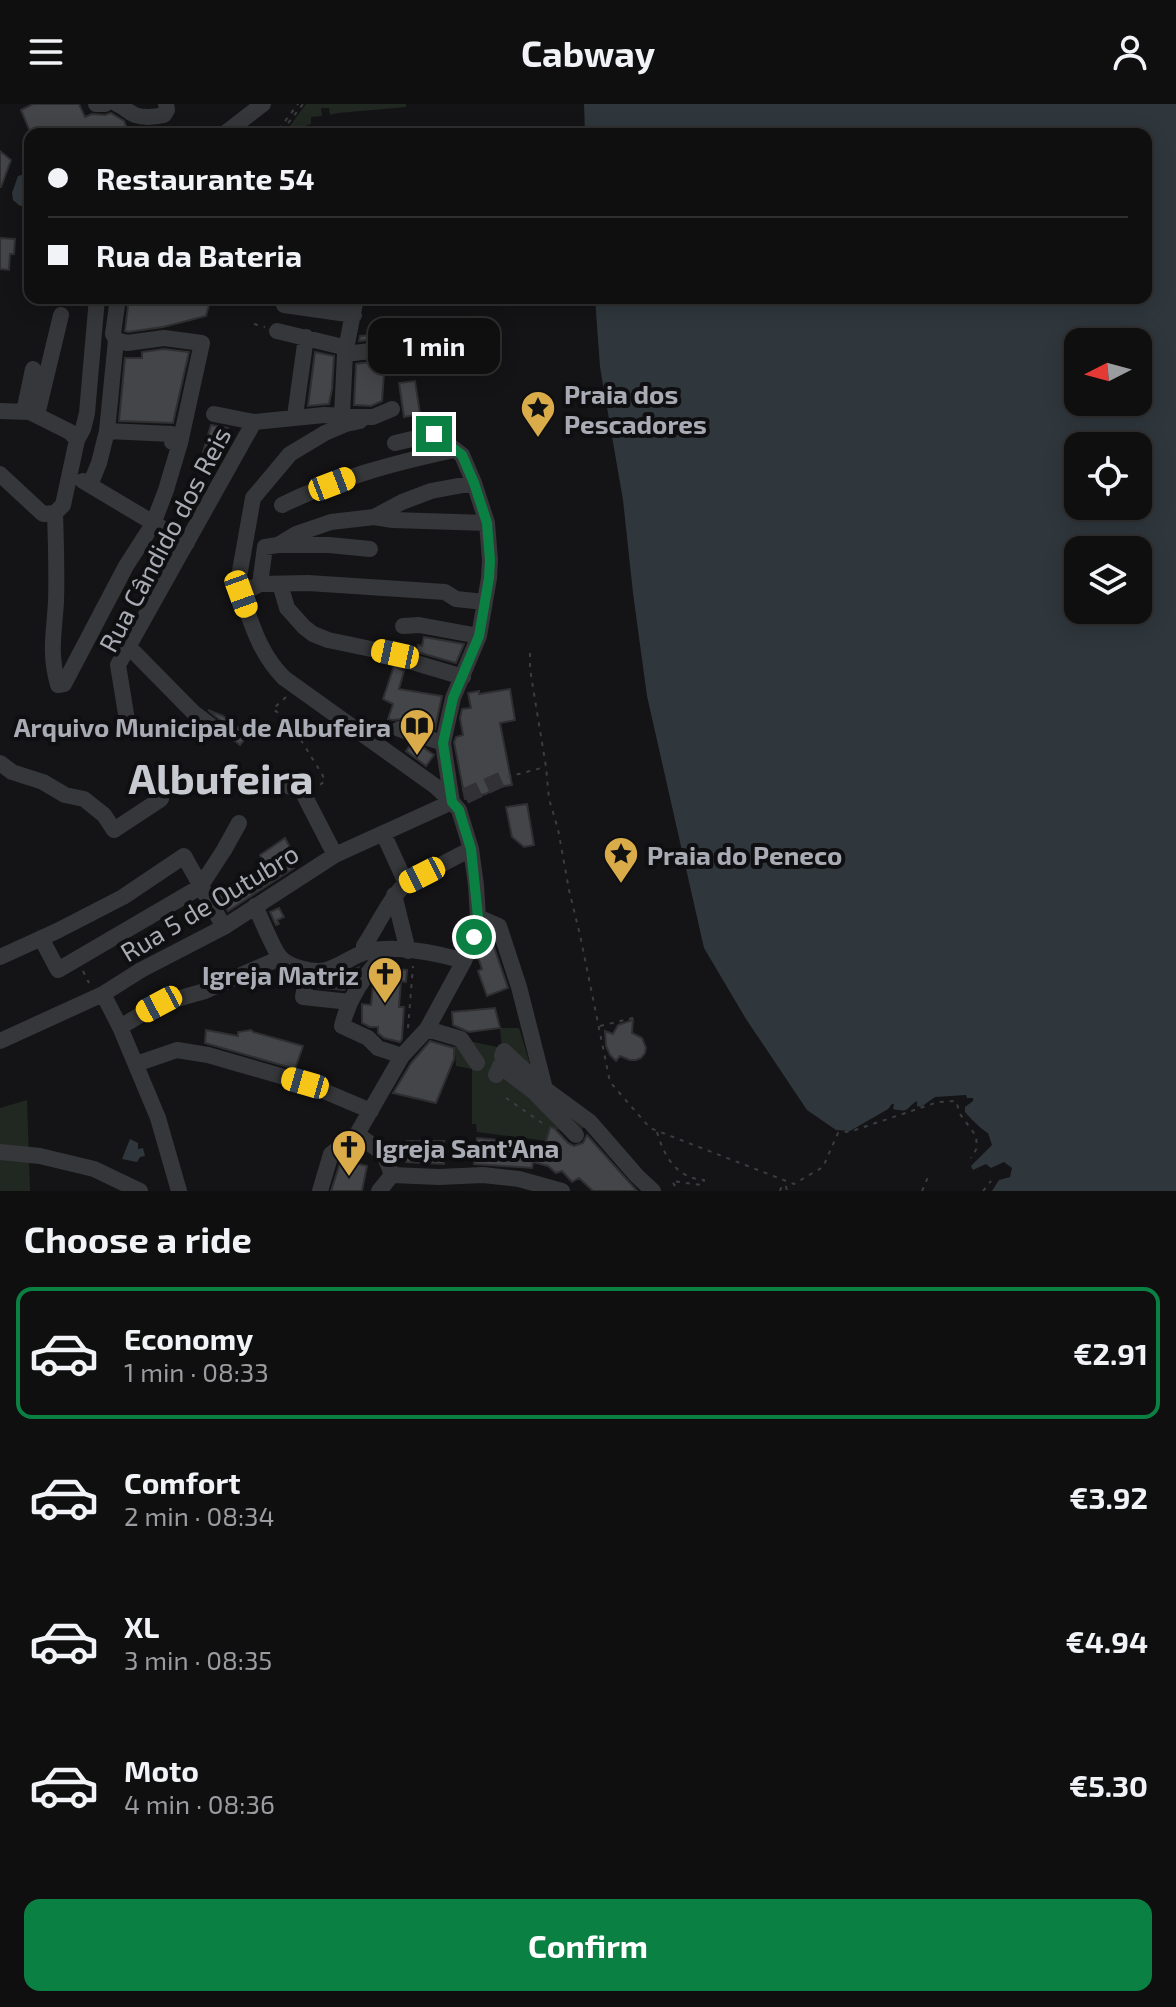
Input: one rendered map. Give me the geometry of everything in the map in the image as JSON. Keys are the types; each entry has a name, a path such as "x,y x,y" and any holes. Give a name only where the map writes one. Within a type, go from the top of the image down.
{"street":[{"path":"96,104 105,104"},
{"path":"117,104 133,114 155,117 164,115 166,104"},
{"path":"232,128 263,104"},
{"path":"0,474 43,514 55,513 63,505 77,440 87,413 96,304"},
{"path":"90,485 107,431 117,304"},
{"path":"284,305 355,307 346,351 342,415"},
{"path":"30,413 61,315"},
{"path":"277,331 346,351 405,347"},
{"path":"295,416 306,337"},
{"path":"55,513 56,603 52,663 61,684 126,566 153,524 180,443 202,343 164,338 127,343 116,340"},
{"path":"30,413 33,369"},
{"path":"320,1191 331,1154 357,1134 402,1056 427,1029 464,961 478,917 471,849 451,806 435,786 296,688 271,666 260,647 237,588 253,498 290,454 325,433 392,409"},
{"path":"0,411 30,413 70,432 77,440"},
{"path":"214,414 254,422"},
{"name":"Rua Cândido dos Reis","path":"127,720 118,665 254,422 295,416 373,417"},
{"path":"107,431 172,434 172,442 180,443"},
{"path":"395,443 434,434 462,455 487,523 489,578 479,636 453,698 443,743 451,806"},
{"path":"282,505 360,473 454,450"},
{"path":"71,474 187,543"},
{"path":"374,517 431,491 474,483"},
{"path":"260,584 265,547 331,522 374,517 487,523"},
{"path":"278,542 370,549"},
{"path":"241,594 260,584 308,583 445,592 456,599 484,602"},
{"path":"280,584 287,608 313,634 395,654 463,677"},
{"path":"403,626 419,625 479,636"},
{"path":"129,647 193,712 210,725"},
{"path":"399,729 443,743"},
{"path":"0,763 12,772 43,782 65,795 84,799 104,815 114,830 161,799"},
{"path":"295,788 335,855"},
{"name":"Rua 5 de Outubro","path":"0,1041 99,995 224,927 335,855 451,806"},
{"path":"41,938 58,970 77,959 200,887 239,823"},
{"path":"383,833 400,889 411,951"},
{"path":"372,956 364,946 400,889 471,849"},
{"path":"0,957 123,897 184,856 224,927"},
{"path":"255,906 280,958 300,968 322,972 390,950 435,953 464,961"},
{"path":"478,917 499,926 519,987 540,1090 576,1135"},
{"path":"372,956 346,1010 342,1026 368,1038 378,1048 402,1056"},
{"path":"120,1027 159,1004 205,991 280,958"},
{"path":"308,970 303,997 350,1002"},
{"path":"99,995 120,1027 136,1064 158,1118 179,1191"},
{"path":"427,1029 461,1039 477,1063"},
{"path":"136,1064 177,1050 208,1055 305,1083 371,1111"},
{"path":"496,1075 500,1066 590,1122 653,1191"},
{"path":"357,1134 384,1154 392,1175"},
{"path":"0,1152 40,1156 94,1169 140,1191"},
{"path":"392,1175 483,1175 519,1179 562,1191"},
{"path":"379,1191 392,1175"},
{"path":"439,1177 464,1191"}],"path":[{"path":"283,128 301,104"},
{"path":"417,369 418,378"},
{"path":"530,653 549,799 558,829 610,1082 650,1128 794,1184 823,1167 838,1133 938,1102 956,1101 960,1114 976,1136 977,1148 971,1158"},
{"path":"295,788 306,790 321,786 325,781 289,721 273,709 296,688"},
{"path":"507,777 546,767"},
{"path":"407,1033 411,951"},
{"path":"77,959 99,995"},
{"path":"599,1027 633,1018"},
{"path":"506,1098 547,1126"},
{"path":"656,1131 662,1150 678,1170 690,1178 704,1180 701,1185 672,1181 678,1191"},
{"path":"922,1191 928,1177"},
{"path":"781,1191 783,1181"},
{"path":"983,1191 991,1181"},
{"path":"788,1191 790,1183"},
{"path":"781,1191 786,1186 788,1191"}],"shaded area":[{"path":"306,104 406,104 406,107 330,115 329,108 321,108 322,116 311,117 311,124 288,128"},
{"path":"584,104 1176,104 1176,1191 992,1191 999,1180 1010,1177 1012,1168 1004,1162 991,1168 986,1164 973,1170 971,1166 992,1145 988,1133 965,1112 965,1107 973,1101 966,1095 935,1097 921,1107 917,1106 917,1101 903,1110 893,1109 892,1104 850,1131 836,1130 807,1110 746,1019 704,948 647,696 623,500 600,367 595,304 1152,304 1152,128 585,128"},
{"path":"24,174 24,205 20,206 13,200 12,193 18,176"},
{"path":"500,1028 519,1028 539,1093 586,1126 576,1133 550,1128 547,1141 477,1132 476,1124 472,1124 472,1069 456,1066 454,1038 502,1048"},
{"path":"27,1100 30,1191 0,1191 0,1108"},
{"path":"130,1139 138,1143 138,1149 143,1148 145,1156 137,1162 122,1159"}],"building":[{"path":"33,104 79,104 85,117 111,113 124,121 127,128 28,128 21,110"},
{"path":"0,151 11,160 1,187 0,187"},
{"path":"0,238 15,239 9,270 0,269"},
{"path":"128,304 209,304 206,316 163,327 125,331"},
{"path":"386,334 386,338 359,341 360,336"},
{"path":"164,349 189,352 173,423 119,421 125,358 142,358 142,352"},
{"path":"315,352 334,356 332,389 329,404 308,406"},
{"path":"385,360 382,401 371,406 354,405 356,364"},
{"path":"415,381 420,414 404,417 399,383"},
{"path":"211,425 228,428 220,457 203,452"},
{"path":"424,637 464,644 456,663 417,652"},
{"path":"394,666 404,671 399,689 442,696 435,729 402,719 388,719 393,704 383,699"},
{"path":"510,689 515,720 500,723 512,785 465,799 454,742 456,737 463,735 462,709 471,708 468,693"},
{"path":"208,710 223,716 248,735 240,745 220,729 220,720"},
{"path":"411,744 434,755 426,766 406,751"},
{"path":"527,804 534,845 524,847 512,837 506,807"},
{"path":"285,838 293,853 286,858 294,868 228,911 219,896 265,865 260,855"},
{"path":"279,908 284,917 277,920 279,924 276,925 270,912"},
{"path":"494,947 508,988 487,996 478,971 482,969 478,957 479,952"},
{"path":"358,968 344,990 316,987 316,986"},
{"name":"Igreja Matriz","path":"386,968 407,970 406,982 401,981 399,1007 404,1007 400,1042 384,1038 378,1033 378,1027 362,1023 362,1004 371,1005 373,985"},
{"path":"495,1008 500,1028 469,1032 453,1025 452,1012"},
{"path":"633,1020 632,1033 642,1038 645,1053 636,1060 620,1056 616,1061 606,1046 605,1031 613,1034 618,1025"},
{"path":"206,1030 238,1036 238,1032 251,1030 303,1046 295,1069 205,1043"},
{"path":"430,1041 454,1048 454,1059 436,1103 393,1093 411,1063"},
{"path":"550,1127 574,1146 583,1143 587,1135 637,1191 593,1191 579,1178 572,1182 562,1171 556,1173 548,1166 533,1162 532,1168 474,1164 477,1138 526,1142 525,1151 543,1152"},
{"path":"407,1141 444,1141 444,1164 406,1162"},
{"name":"Igreja Sant’Ana","path":"341,1160 367,1166 362,1191 331,1191"}],"tunnel":[{"path":"443,806 507,777"}],"place":[{"name":"Praia dos Pescadores","path":"538,439"},
{"name":"Arquivo Municipal de Albufeira","path":"417,757"},
{"name":"Praia do Peneco","path":"621,885"},
{"name":"Igreja Matriz","path":"385,1005"},
{"name":"Igreja Sant’Ana","path":"349,1178"}],"district":[{"name":"Albufeira","path":"221,777"}],"route":[{"path":"434,434 462,455 487,523 490,560 479,636 453,698 443,743 452,802 459,810 471,849 478,917 474,937"}]}
